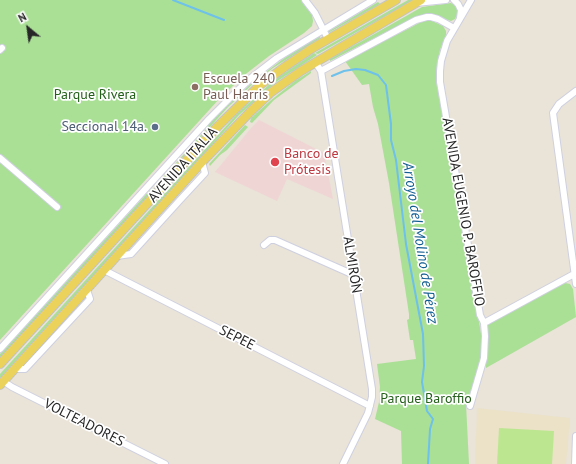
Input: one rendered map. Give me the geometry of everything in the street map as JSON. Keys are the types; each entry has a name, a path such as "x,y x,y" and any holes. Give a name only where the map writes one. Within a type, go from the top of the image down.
{"main road":[{"name":"AVENIDA ITALIA","path":"0,364 218,126 260,85 286,66 392,0"},
{"name":"AVENIDA ITALIA","path":"2,383 202,162 242,119 270,93 285,81 315,62 418,2"}],"street":[{"path":"305,0 315,13 328,39"},
{"name":"AVENIDA ITALIA","path":"0,349 209,119 251,78 277,58 373,0"},
{"name":"AVENIDA ITALIA","path":"418,2 446,0"},
{"path":"454,0 458,4 460,10 459,20"},
{"name":"AVENIDA EUGENIO P. BAROFFIO","path":"470,406 484,358 484,323 480,315 440,82 443,51 454,28 472,0"},
{"path":"321,71 416,20 431,17 438,19 454,28"},
{"name":"ALMIRÓN","path":"315,62 321,71 372,389 370,406 364,422 342,464"},
{"path":"576,92 559,104 554,110 553,126 576,284"},
{"path":"0,158 57,207"},
{"path":"152,182 161,189"},
{"path":"264,245 270,240 275,240 354,275"},
{"name":"SEPEE","path":"104,270 370,406"},
{"path":"484,323 575,273"},
{"name":"VOLTEADORES","path":"2,383 165,464"},
{"path":"575,464 576,436"}],"shaded area":[{"name":"Banco de Prótesis","path":"259,120 324,153 333,199 287,179 277,201 215,172"},
{"path":"477,408 570,418 566,464 475,464"}],"green space":[{"name":"Parque Rivera","path":"0,0 302,0 309,8 313,21 312,26 304,33 269,56 247,73 220,98 0,340"},
{"path":"408,0 413,0 318,54 315,53"},
{"path":"378,2 380,4 328,33 327,32"},
{"path":"451,3 457,7 458,12 455,19 451,21 429,14 417,16 330,61 330,59 422,7"},
{"name":"Parque Baroffio","path":"425,20 432,21 443,26 446,31 437,65 437,86 483,345 481,364 466,404 469,464 402,464 401,431 375,419 379,402 380,387 377,364 416,359 413,340 410,340 407,320 409,319 409,314 389,183 369,84 362,85 345,61"},
{"path":"320,36 320,38 273,68 255,82 228,107 159,182 221,110 254,81 287,56"},
{"path":"314,53 317,55 276,82 239,115 0,378 0,374 238,113 274,80"},
{"path":"311,71 311,73 274,100 252,123 250,122 251,118 270,101 295,81"},
{"path":"245,125 248,127 210,166 209,164"},
{"path":"152,188 153,190 0,358 0,354"},
{"path":"565,283 570,284 573,289 576,317 486,368 487,324"},
{"path":"499,428 554,431 552,464 497,464"}],"waterway":[{"name":"Arroyo del Molino de Pérez","path":"173,0 224,20"},
{"name":"Arroyo del Molino de Pérez","path":"332,76 344,71 356,69 365,70 378,75 386,85 391,124 391,140 396,160 406,244 423,334 424,366 422,382 427,411 433,419 430,429 428,464"}],"place":[{"name":"Escuela 240 Paul Harris","path":"195,87"},
{"name":"Seccional 14a.","path":"155,127"},
{"name":"Banco de Prótesis","path":"275,162"}]}
